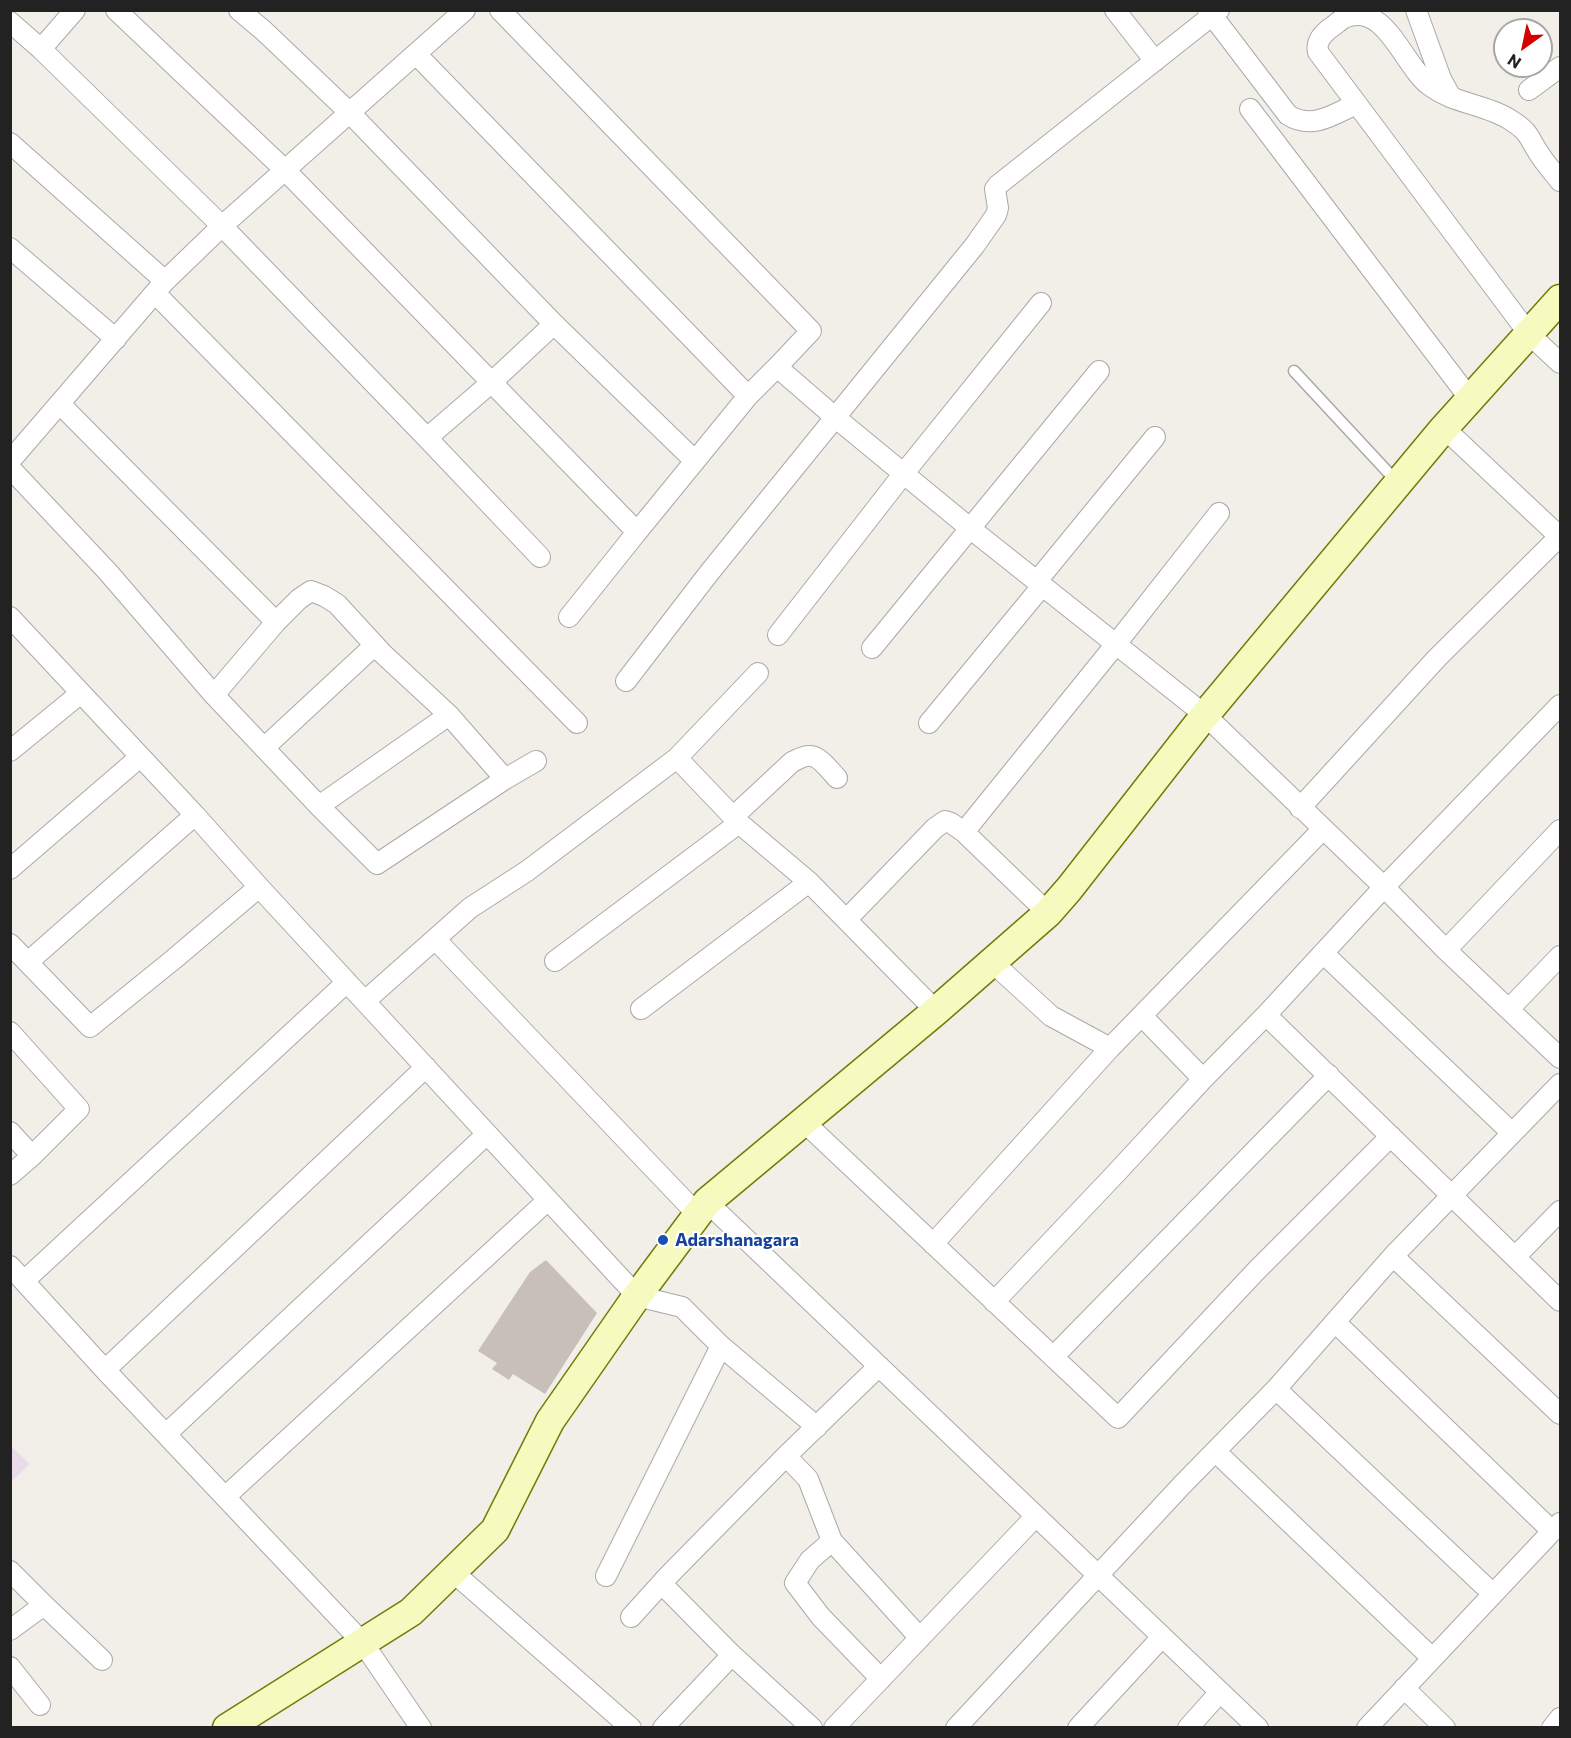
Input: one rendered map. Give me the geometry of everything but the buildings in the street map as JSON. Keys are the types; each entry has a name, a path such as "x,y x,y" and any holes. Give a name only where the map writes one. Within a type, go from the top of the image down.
{"street":[{"path":"41,49 75,10"},
{"path":"116,10 285,170 637,532"},
{"path":"239,10 350,113 554,324 694,460"},
{"path":"10,461 160,287 222,226 465,10"},
{"path":"500,10 811,331 748,396 569,617"},
{"path":"1114,10 1155,61"},
{"path":"1416,10 1441,79 1451,97"},
{"path":"626,681 709,573 990,225 998,208 995,189 1213,12 1288,115 1294,119 1306,122 1320,121 1356,104"},
{"path":"1559,178 1538,152 1530,135 1522,128 1509,119 1451,97 1429,85 1416,73 1383,24 1372,16 1354,14 1343,18 1319,40 1318,52 1356,104 1529,334 1560,363"},
{"path":"10,21 222,226 540,557"},
{"path":"416,54 748,396"},
{"path":"1529,90 1560,67"},
{"path":"1250,108 1470,399"},
{"path":"10,143 160,287 576,723"},
{"path":"10,248 116,339"},
{"path":"244,1723 411,1612 495,1530 550,1421 702,1208 936,1011 1048,913 1070,889 1205,715 1398,483 1444,428 1560,299"},
{"path":"777,635 1041,303"},
{"path":"427,438 554,324"},
{"path":"777,367 971,529 1205,715 1560,1058"},
{"path":"872,648 1099,371"},
{"path":"60,404 276,622"},
{"path":"1300,808 1437,658 1560,536 1444,428"},
{"path":"929,723 1155,436"},
{"path":"10,468 107,571 214,695 377,864 536,761"},
{"path":"964,832 1219,513"},
{"path":"214,695 276,622 299,599 311,591 337,604 375,645 449,715 505,779"},
{"path":"14,626 81,693 195,815 637,1296 682,1307 721,1346 817,1427"},
{"path":"265,747 375,645"},
{"path":"365,1001 471,908 527,871 677,758 758,673"},
{"path":"10,751 81,693"},
{"path":"994,1302 1384,887 1560,705"},
{"path":"319,806 449,715"},
{"path":"555,960 736,820 792,762 810,756 816,758 837,778"},
{"path":"10,869 140,757"},
{"path":"677,758 736,820 809,882 936,1011"},
{"path":"28,962 195,815"},
{"path":"846,919 945,821 964,832 1048,913"},
{"path":"933,1244 1110,1048 1323,829"},
{"path":"1446,950 1560,830"},
{"path":"641,1009 809,882"},
{"path":"10,944 90,1027 259,887"},
{"path":"435,939 702,1208 879,1366 1258,1728"},
{"path":"1323,953 1512,1133"},
{"path":"1510,1008 1560,956"},
{"path":"992,962 1051,1016 1110,1048"},
{"path":"347,982 17,1273 105,1370 363,1642 421,1728"},
{"path":"1266,1015 1560,1301"},
{"path":"1142,1016 1203,1079"},
{"path":"10,1032 79,1109 10,1175"},
{"path":"105,1370 426,1067"},
{"path":"1053,1357 1329,1075"},
{"path":"956,1728 1097,1574 1276,1389 1393,1256 1560,1084"},
{"path":"803,1121 1119,1418 1256,1271 1391,1136"},
{"path":"10,1132 32,1156"},
{"path":"166,1434 487,1134"},
{"path":"225,1497 548,1200"},
{"path":"1515,1257 1560,1211"},
{"path":"1393,1256 1560,1414"},
{"path":"1335,1322 1556,1527 1367,1728"},
{"path":"606,1575 721,1346"},
{"path":"631,1617 786,1455 879,1366"},
{"path":"1276,1389 1493,1594"},
{"path":"1216,1452 1432,1658"},
{"path":"786,1455 808,1479 832,1540 920,1638"},
{"path":"834,1728 1036,1516"},
{"path":"832,1540 810,1560 795,1583 821,1617 880,1679"},
{"path":"10,1571 102,1660"},
{"path":"453,1572 631,1728"},
{"path":"662,1584 732,1655 812,1728"},
{"path":"10,1630 44,1605"},
{"path":"1078,1728 1162,1636"},
{"path":"663,1728 732,1655"},
{"path":"10,1667 40,1706"},
{"path":"1404,1688 1445,1728"},
{"path":"1188,1728 1220,1692"}],"lane":[{"path":"1294,371 1398,483"}],"shaded area":[{"path":"10,1445 30,1464 11,1482 10,1482"}],"place":[{"name":"Adarshanagara","path":"663,1240"}]}
